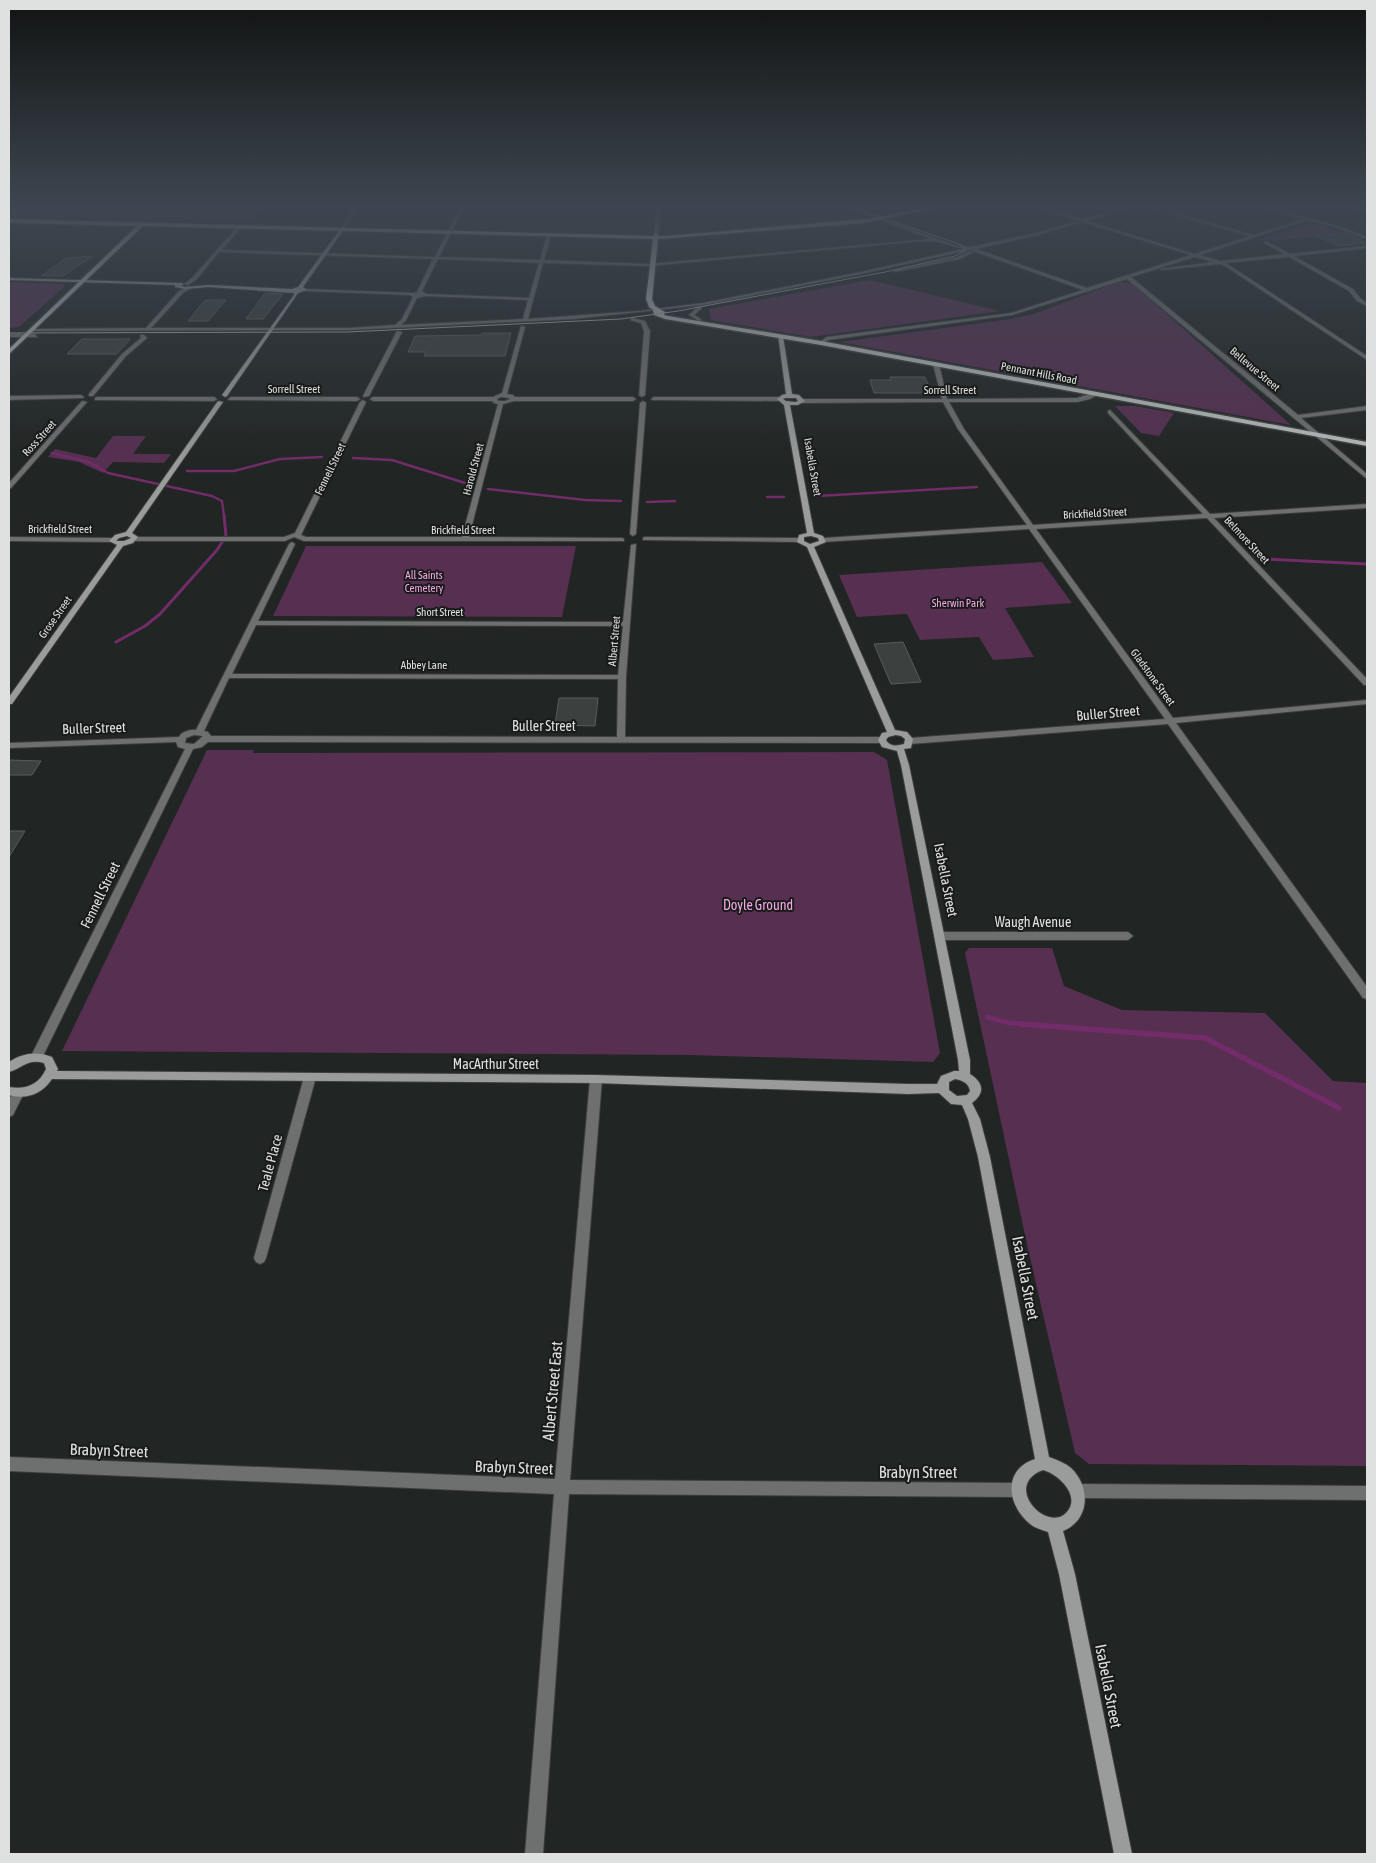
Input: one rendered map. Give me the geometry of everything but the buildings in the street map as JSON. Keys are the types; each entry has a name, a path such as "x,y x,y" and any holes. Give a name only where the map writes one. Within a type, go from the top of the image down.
{"main road":[{"path":"9,352 22,336 65,294"},
{"path":"9,345 31,330 66,294"},
{"path":"650,294 651,306 656,310 655,314 660,316"},
{"name":"Pennant Hills Road","path":"656,310 706,323"},
{"name":"Pennant Hills Road","path":"660,316 821,343 1367,444"}],"street":[{"path":"147,330 180,294"},
{"path":"9,398 217,400 228,397 295,294"},
{"name":"Fennell Street","path":"297,535 362,399 406,317 415,294"},
{"path":"426,294 531,299"},
{"path":"526,320 533,294"},
{"path":"398,329 656,310 703,304 756,294"},
{"path":"9,336 142,336 523,327 670,315 775,294"},
{"path":"821,343 828,339 1003,316 1075,294"},
{"name":"Bellevue Street","path":"1148,294 1367,478"},
{"path":"1270,294 1367,358"},
{"path":"1357,294 1367,305"},
{"path":"699,320 691,315 700,308"},
{"path":"632,319 643,322 647,331 642,395"},
{"path":"504,395 523,327"},
{"path":"31,330 269,332"},
{"path":"82,400 91,395 129,351 140,343 144,338 142,336"},
{"path":"780,336 789,396"},
{"name":"Gladstone Street","path":"936,364 945,400 961,429 1367,994"},
{"name":"Sorrell Street","path":"802,401 1078,400 1096,394"},
{"path":"91,395 96,396 97,399"},
{"path":"514,399 511,396 504,395 494,399 496,402 501,403 514,399 633,399 643,403 654,399 780,399 789,396 800,397 802,401 796,404 787,404 780,399"},
{"path":"633,399 635,396 642,395 651,396 654,399"},
{"name":"Sorrell Street","path":"228,397 494,399"},
{"name":"Ross Street","path":"9,487 82,400"},
{"path":"128,534 217,400"},
{"name":"Harold Street","path":"464,540 501,403"},
{"path":"633,534 643,403"},
{"name":"Isabella Street","path":"787,404 811,534"},
{"path":"1297,418 1367,408"},
{"name":"Belmore Street","path":"1110,412 1211,516 1367,683"},
{"name":"Brickfield Street","path":"823,540 1367,506"},
{"path":"134,539 134,536 128,534 117,536 112,540 121,544 134,539 285,539 297,535 304,537 300,543 292,544 287,543 285,539"},
{"path":"645,540 643,536 633,534 626,535 622,540 624,543 634,545 645,540 799,540 804,535 811,534 821,537 823,540 818,545 810,546 802,544 799,540"},
{"name":"Brickfield Street","path":"9,539 112,540"},
{"name":"Brickfield Street","path":"304,539 622,540"},
{"name":"Grose Street","path":"9,702 121,544"},
{"path":"180,739 181,745 190,747 200,745 206,739 205,734 199,732 292,544"},
{"name":"Albert Street","path":"621,740 622,677 634,545"},
{"path":"810,546 892,733"},
{"name":"Short Street","path":"253,624 627,624"},
{"name":"Abbey Lane","path":"226,676 622,677"},
{"name":"Buller Street","path":"910,742 1171,721 1367,702"},
{"name":"Buller Street","path":"9,745 180,739 188,734 199,732"},
{"path":"892,733 904,734 910,742 908,746 900,749 888,747 882,740 885,735 892,733"},
{"name":"Buller Street","path":"206,739 882,740"},
{"name":"Fennell Street","path":"37,1056 190,747"},
{"name":"Isabella Street","path":"900,749 905,764 964,1060 965,1077"},
{"name":"Waugh Avenue","path":"939,936 1128,936"},
{"path":"9,1068 22,1060 37,1056 48,1060 51,1064 50,1076 41,1085 34,1089 14,1092 9,1112"},
{"path":"954,1075 965,1077 976,1088 974,1096 966,1101 951,1098 942,1088 943,1083 954,1075"},
{"name":"MacArthur Street","path":"50,1076 596,1080 908,1089 942,1088"},
{"name":"Teale Place","path":"260,1258 310,1077"},
{"name":"Albert Street East","path":"534,1854 596,1080"},
{"name":"Isabella Street","path":"966,1101 974,1119 984,1157 1043,1463"},
{"name":"Brabyn Street","path":"9,1464 562,1487 1018,1490"},
{"path":"1035,1464 1052,1465 1068,1475 1077,1491 1076,1511 1072,1518 1064,1524 1046,1524 1030,1514 1024,1507 1018,1490 1022,1474 1035,1464"},
{"path":"1077,1491 1367,1493"},
{"name":"Isabella Street","path":"1054,1525 1067,1574 1123,1854"}],"green space":[{"path":"9,294 56,294 19,327 9,328"},
{"path":"793,294 928,294 1000,311 811,337 711,320 709,309"},
{"path":"1087,294 1144,294 1291,425 840,342 1011,319 1034,314"},
{"path":"1115,406 1135,406 1174,413 1159,436 1141,433"},
{"path":"113,436 146,436 133,454 171,454 164,463 113,462 103,473 79,462 48,457 55,449 96,458"},
{"name":"All Saints Cemetery","path":"306,546 576,546 562,617 273,616"},
{"name":"Sherwin Park","path":"1042,562 1072,603 1005,608 1034,657 993,660 979,637 920,640 907,614 857,617 839,575"},
{"name":"Doyle Ground","path":"207,750 254,750 253,753 874,752 887,760 940,1053 933,1062 688,1055 62,1051"},
{"path":"969,948 1052,948 1064,986 1122,1010 1265,1013 1333,1081 1367,1083 1367,1466 1089,1464 1075,1453 1028,1249 965,953"}],"waterway":[{"path":"52,453 89,462 108,473 212,496 222,501 224,516"},
{"path":"187,471 234,471 280,459 322,457"},
{"path":"353,458 392,460 465,483"},
{"path":"817,496 977,487"},
{"path":"488,489 585,500 621,501"},
{"path":"767,497 784,497"},
{"path":"647,502 675,501"},
{"path":"116,642 145,626 160,614 217,550 226,536 224,515"},
{"path":"1265,559 1367,564"},
{"path":"987,1017 1009,1023 1037,1025"},
{"path":"1021,1024 1205,1038 1339,1108"}],"tram line":[{"path":"9,333 348,332 621,319 678,311 769,294"}]}
